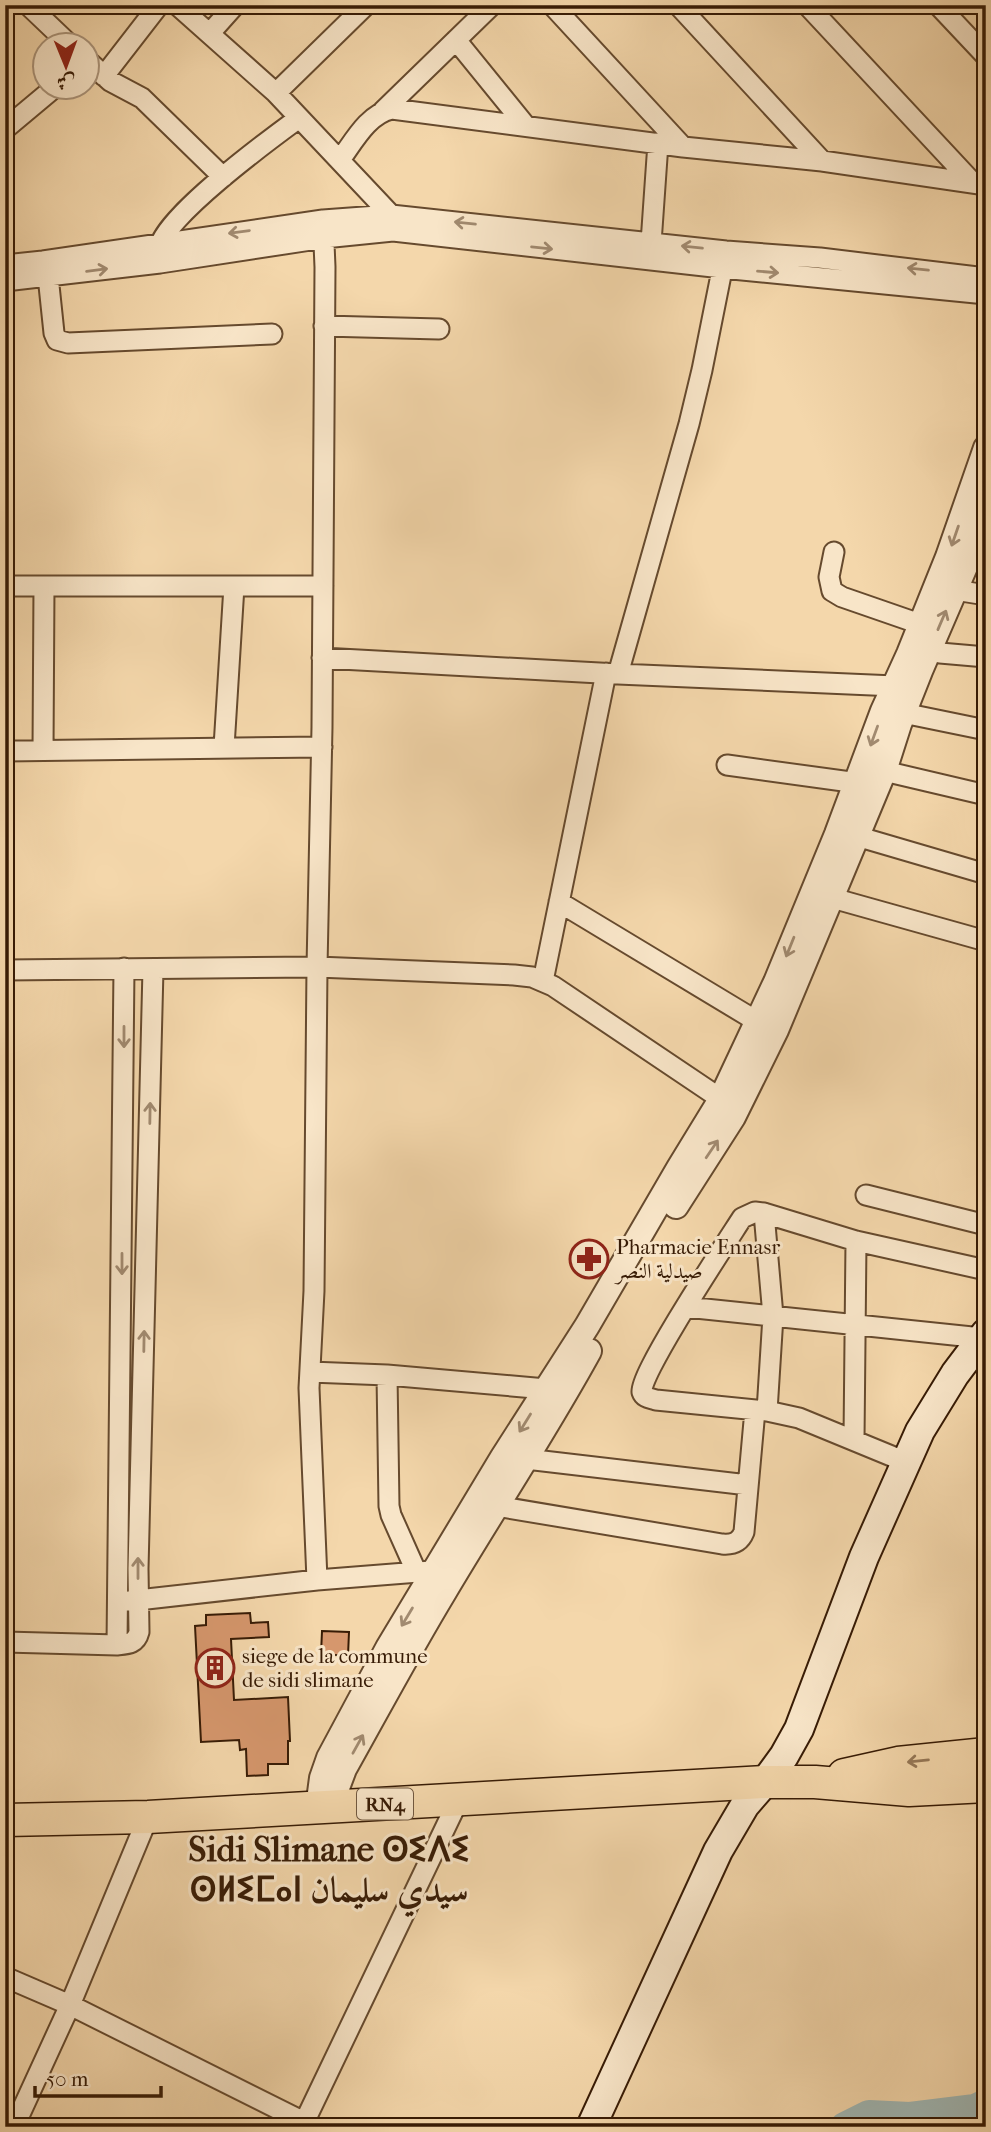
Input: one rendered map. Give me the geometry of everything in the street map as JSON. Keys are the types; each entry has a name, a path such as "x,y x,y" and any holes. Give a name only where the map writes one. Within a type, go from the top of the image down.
{"main road":[{"path":"592,2127 718,1851 745,1805 784,1756 799,1729 864,1558 906,1461 936,1403 984,1335"},
{"name":"RN4","path":"815,1782 898,1763 986,1754"},
{"name":"RN4","path":"5,1820 148,1817 765,1782 815,1782 909,1790 986,1786"}],"street":[{"path":"28,5 56,32"},
{"path":"159,5 103,76 142,98 223,177"},
{"path":"177,5 276,93 396,223 724,260 982,280"},
{"path":"210,33 235,5"},
{"path":"276,93 366,5"},
{"path":"340,160 368,123 492,5"},
{"path":"552,5 683,147"},
{"path":"678,5 822,161"},
{"path":"807,5 980,184"},
{"path":"938,5 986,57"},
{"path":"456,40 525,125"},
{"path":"5,129 37,102"},
{"path":"383,110 406,110 683,147 822,161 980,184"},
{"path":"159,253 169,228 182,215 223,177 299,118"},
{"path":"651,243 658,143"},
{"path":"5,281 48,276 159,253 324,229 396,223 651,243 724,260"},
{"path":"317,1580 310,1372 314,1291 322,747 324,229"},
{"path":"5,265 159,253"},
{"path":"543,981 612,674 689,424 724,260"},
{"path":"48,276 57,340 68,342 272,334"},
{"path":"324,326 439,329"},
{"path":"118,1602 437,1570 496,1506 526,1459 729,1105 785,986 847,833 884,771 903,713 904,688 986,448"},
{"path":"920,641 955,590 986,518"},
{"path":"834,552 829,576 832,591 920,641 986,657"},
{"path":"5,586 323,586"},
{"path":"43,750 44,586"},
{"path":"224,747 234,586"},
{"path":"955,590 986,595"},
{"path":"322,658 904,688"},
{"path":"847,833 858,783 883,711 904,688"},
{"path":"903,713 986,730"},
{"path":"5,751 322,747"},
{"path":"727,765 858,783"},
{"path":"884,771 986,795"},
{"path":"847,833 986,874"},
{"path":"822,896 986,942"},
{"path":"559,902 758,1022"},
{"path":"5,970 317,967 513,975 543,981 729,1105"},
{"path":"117,1645 124,968"},
{"path":"5,1642 117,1645 133,1643 139,1632 153,969"},
{"path":"326,1807 437,1570 546,1389 729,1105 758,1022 785,986"},
{"path":"866,1195 986,1225"},
{"path":"906,1461 799,1418 761,1410 645,1397 642,1385 650,1367 742,1218 755,1212 856,1241 986,1270"},
{"path":"496,1506 728,1545 742,1538 773,1316 764,1213"},
{"path":"854,1440 856,1241"},
{"path":"686,1307 855,1325 984,1335"},
{"path":"122,1309 145,1310"},
{"path":"310,1372 387,1375 546,1389"},
{"path":"387,1375 391,1515 437,1570"},
{"path":"526,1459 748,1485"},
{"path":"119,1504 140,1506"},
{"path":"5,1977 70,2005 307,2125 459,1799"},
{"path":"14,2127 70,2005 148,1817"}],"building":[{"name":"siege de la commune de sidi slimane","path":"250,1613 251,1623 268,1622 269,1637 231,1639 234,1700 288,1697 290,1741 288,1764 268,1764 268,1775 247,1776 246,1749 240,1750 239,1740 201,1742 195,1626 206,1625 206,1615"},
{"path":"322,1631 349,1632 348,1656 321,1654"}],"waterway":[{"path":"845,2127 869,2115 910,2117 975,2109 986,2104"}],"place":[{"name":"Pharmacie Ennasr صيدلية النصر","path":"589,1259"},
{"name":"siege de la commune de sidi slimane","path":"215,1668"}],"district":[{"name":"Sidi Slimane ⵙⵉⴷⵉ ⵙⵍⵉⵎⴰⵏ سيدي سليمان","path":"329,1869"}]}
